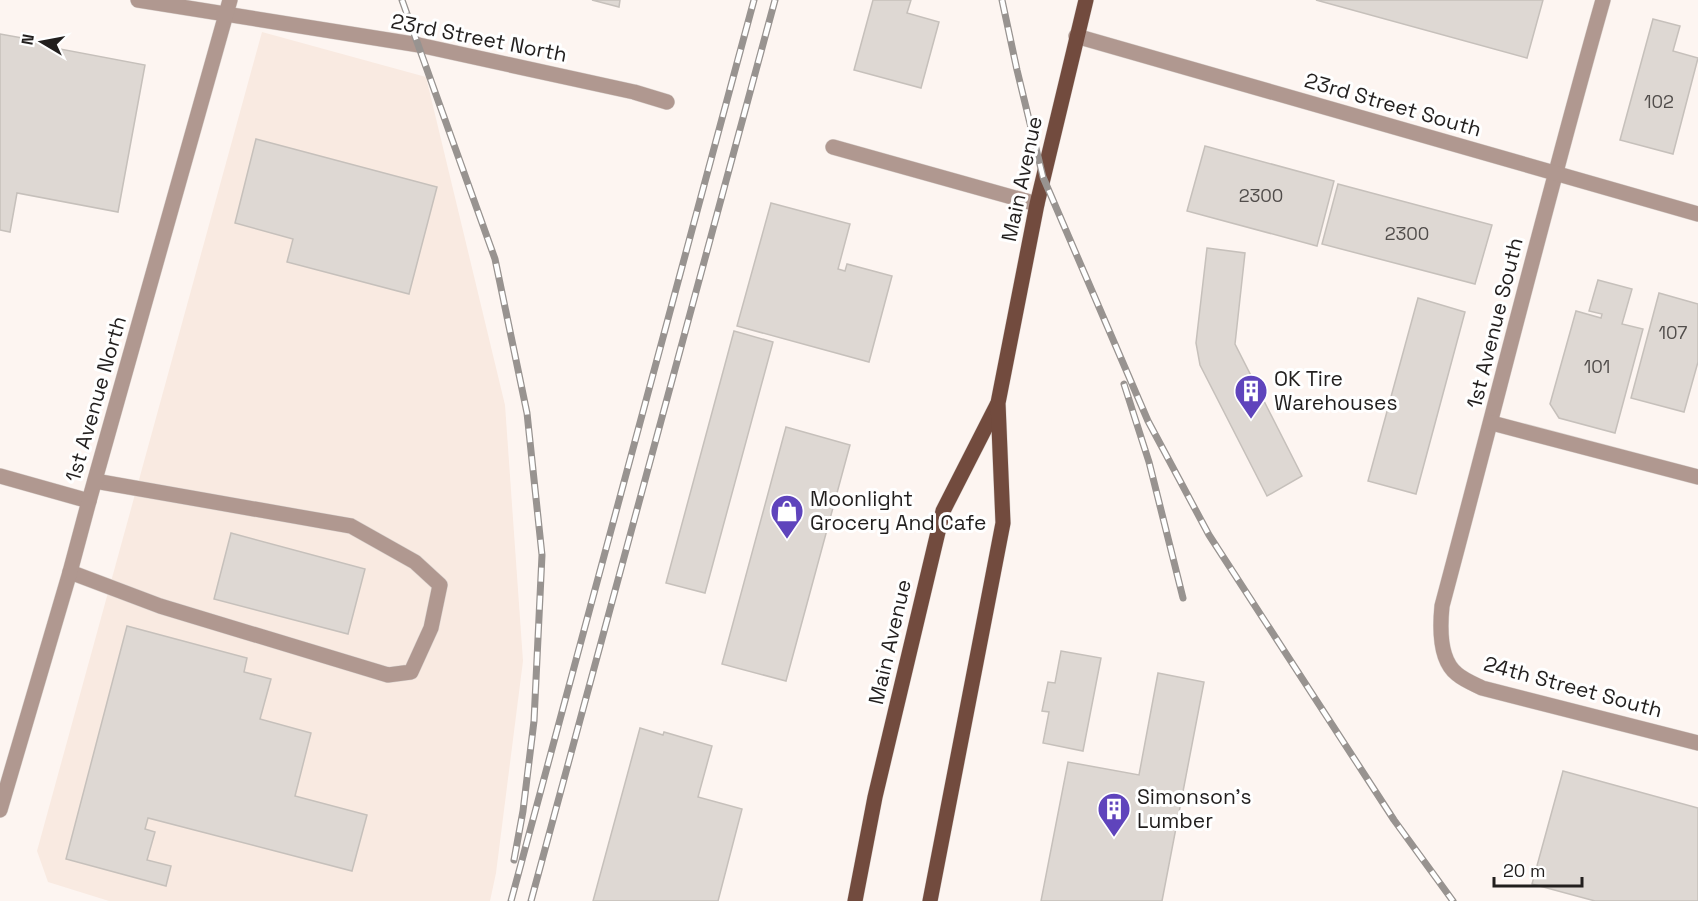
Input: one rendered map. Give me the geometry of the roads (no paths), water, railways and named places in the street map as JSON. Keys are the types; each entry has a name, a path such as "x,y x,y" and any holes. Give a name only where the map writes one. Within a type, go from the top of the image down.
{"main road":[{"name":"Main Avenue","path":"930,901 1003,523 998,403 1037,204 1086,0"},
{"name":"Main Avenue","path":"855,901 875,797 943,511 998,403"}],"street":[{"name":"23rd Street North","path":"138,0 419,45 634,92 667,102"},
{"name":"1st Avenue North","path":"0,810 70,572 88,501 96,481 230,0"},
{"name":"1st Avenue South","path":"1447,657 1440,634 1442,606 1554,174 1602,0"},
{"name":"23rd Street South","path":"1076,36 1698,214"},
{"path":"833,147 1037,204"},
{"path":"1491,423 1698,477"},
{"path":"0,476 88,501"},
{"path":"70,572 160,606 388,675 411,672 431,628 440,585 415,561 351,526 96,481"},
{"name":"24th Street South","path":"1447,657 1455,673 1482,688 1698,743"}],"railway":[{"path":"402,0 495,259 527,413 542,555 534,721 523,811 514,860"},
{"path":"511,901 754,0"},
{"path":"531,901 775,0"},
{"path":"1002,0 1043,177 1148,421 1209,535 1394,820 1453,901"},
{"path":"1124,384 1149,462 1183,598"}],"place":[{"name":"OK Tire Warehouses","path":"1251,420"},
{"name":"Moonlight Grocery And Cafe","path":"787,540"},
{"name":"Simonson's Lumber","path":"1114,838"}]}
